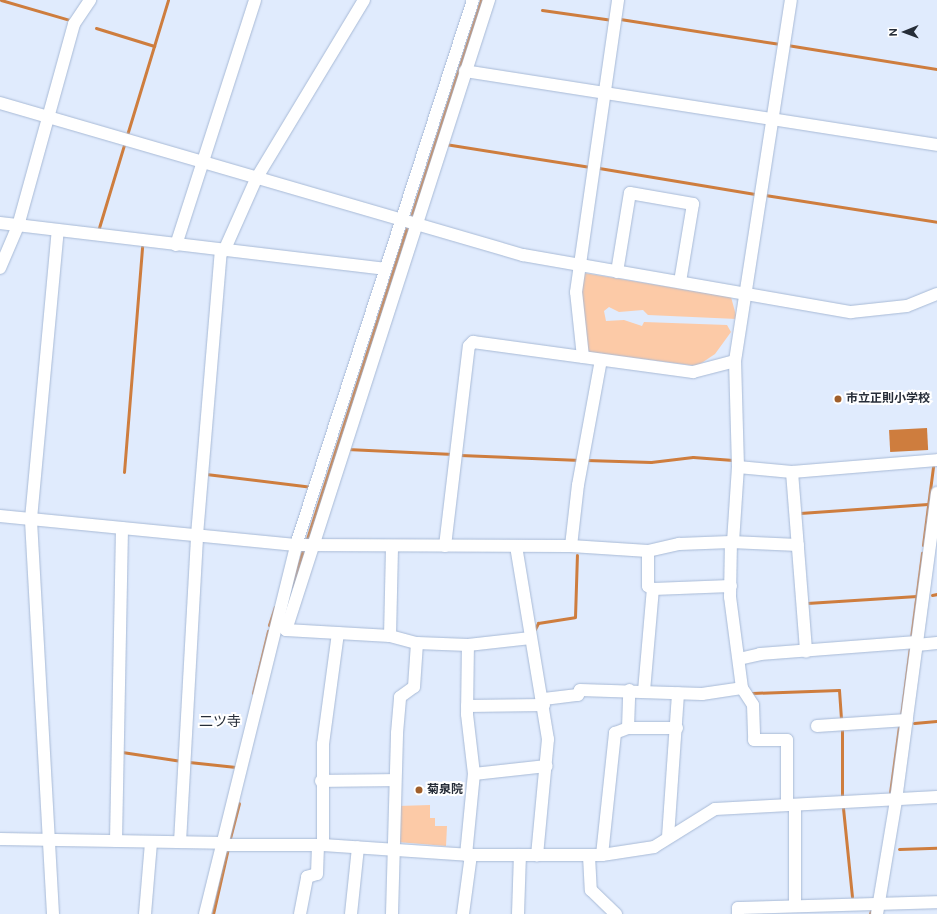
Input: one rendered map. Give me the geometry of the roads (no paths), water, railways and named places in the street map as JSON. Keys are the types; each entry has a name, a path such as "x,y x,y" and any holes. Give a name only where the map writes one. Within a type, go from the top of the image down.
{"street":[{"path":"0,268 18,226 74,24 90,0"},
{"path":"176,245 201,163 255,0"},
{"path":"180,842 197,535 223,250 256,179 364,0"},
{"path":"473,0 407,223 304,545 286,630 390,636 417,643 468,645 531,638"},
{"path":"205,914 225,845 304,545 384,269 407,223 465,71 489,0"},
{"path":"583,357 576,292 618,0"},
{"path":"790,0 744,293 735,361 738,467 732,542 731,586 742,688 753,705 754,740 787,740 795,906"},
{"path":"465,71 937,145"},
{"path":"0,103 407,223 523,255 852,312 907,306 937,294"},
{"path":"617,272 630,193 638,194 693,204 680,282"},
{"path":"0,223 384,269"},
{"path":"53,914 31,519 58,230"},
{"path":"445,546 469,346 473,342 693,372 735,361"},
{"path":"571,546 578,485 601,360"},
{"path":"738,467 792,472 937,460"},
{"path":"792,472 806,650"},
{"path":"879,909 896,800 917,643 933,548 937,493"},
{"path":"0,516 304,545 571,546 648,551 679,544 732,542 798,545"},
{"path":"116,841 122,528"},
{"path":"390,636 392,546"},
{"path":"516,546 531,638 544,702 546,766 537,855"},
{"path":"648,551 648,586 653,589 731,586"},
{"path":"644,691 653,589"},
{"path":"300,914 307,877 317,874 320,845 321,781 338,633"},
{"path":"392,914 395,849 395,780 400,697 414,687 417,643"},
{"path":"739,659 806,650 937,643"},
{"path":"463,914 474,774 467,706 468,645"},
{"path":"467,706 544,702 578,695 580,690 629,690 702,694 742,688"},
{"path":"628,728 629,690"},
{"path":"668,837 667,807 677,728 678,693"},
{"path":"817,726 907,720"},
{"path":"602,855 615,733 628,728 677,728"},
{"path":"474,774 546,766"},
{"path":"321,781 395,780"},
{"path":"0,839 180,842 225,845 320,845 468,855 589,856 647,850 715,809 937,797"},
{"path":"145,914 151,842"},
{"path":"351,914 358,847"},
{"path":"518,914 520,855"},
{"path":"589,856 592,890 616,914"},
{"path":"738,914 738,908 795,906 807,910 879,909 937,902"}],"waterway":[{"path":"1,0 70,20"},
{"path":"127,135 168,0"},
{"path":"410,220 481,0"},
{"path":"542,10 612,20"},
{"path":"620,19 780,44"},
{"path":"96,28 154,46"},
{"path":"787,45 937,69"},
{"path":"445,144 590,167"},
{"path":"98,231 124,145"},
{"path":"599,168 755,194"},
{"path":"765,195 937,222"},
{"path":"306,542 408,225"},
{"path":"124,472 142,247"},
{"path":"347,449 453,454"},
{"path":"460,455 580,460"},
{"path":"586,460 651,462 693,457 733,460"},
{"path":"923,545 933,467"},
{"path":"206,474 312,487"},
{"path":"800,513 928,504"},
{"path":"292,586 304,547"},
{"path":"911,638 922,553"},
{"path":"535,629 538,623 575,617 577,555"},
{"path":"932,595 937,594"},
{"path":"807,603 917,596"},
{"path":"269,625 275,607"},
{"path":"253,693 268,631"},
{"path":"901,716 910,647"},
{"path":"752,693 839,690 841,721"},
{"path":"914,723 937,721"},
{"path":"890,793 899,726"},
{"path":"842,729 842,798"},
{"path":"122,752 181,761"},
{"path":"189,762 236,767"},
{"path":"229,842 239,803"},
{"path":"843,808 852,897"},
{"path":"213,914 228,848"},
{"path":"899,849 937,848"},
{"path":"870,914 872,907"}],"place":[{"name":"市立正則小学校","path":"838,399"},
{"name":"菊泉院","path":"419,790"}],"district":[{"name":"二ツ寺","path":"220,721"}]}
